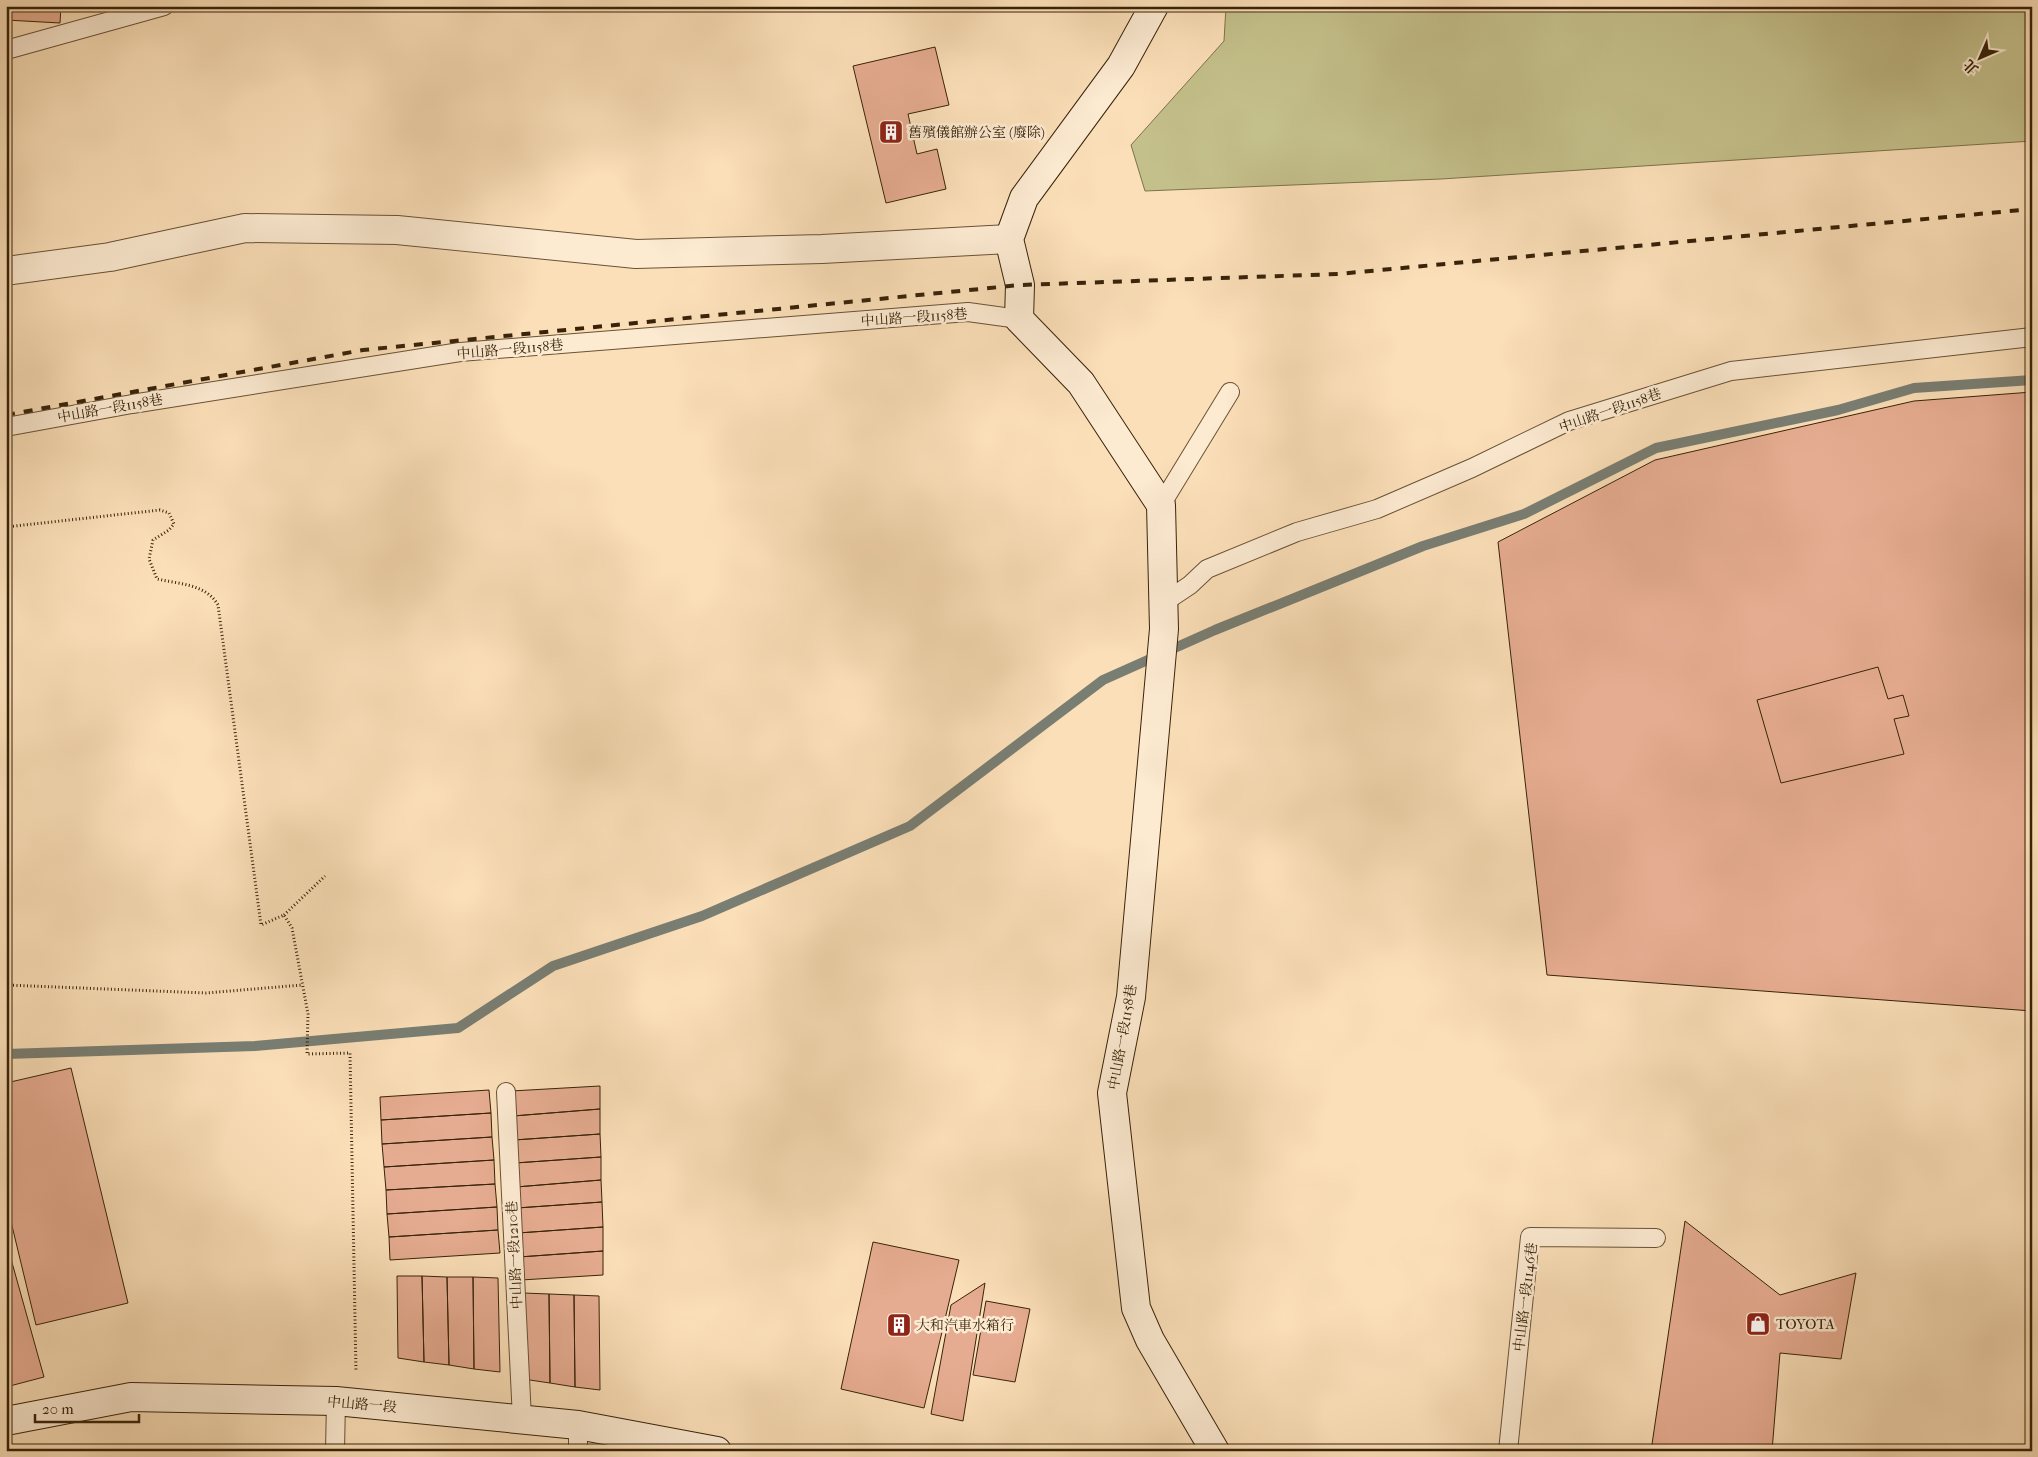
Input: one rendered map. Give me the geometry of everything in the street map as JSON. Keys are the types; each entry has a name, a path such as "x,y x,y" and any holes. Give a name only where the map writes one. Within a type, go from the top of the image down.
{"street":[{"path":"1154,6 1121,66 1024,198 1009,240 1020,285 1019,319 1081,383 1161,505"},
{"path":"6,271 110,257 245,228 397,230 636,254 822,249 1009,240"},
{"name":"中山路一段1158巷","path":"1161,505 1164,636 1131,998 1112,1093 1136,1308 1150,1340 1215,1451"},
{"name":"中山路一段","path":"6,1421 131,1397 347,1402 522,1419 578,1438 717,1451"}],"lane":[{"path":"6,50 164,6"},
{"name":"中山路一段1158巷","path":"6,427 132,404 460,352 968,312 1019,319"},
{"name":"中山路一段1158巷","path":"1163,603 1190,585 1207,569 1297,532 1377,509 1472,468 1569,421 1721,374 1731,371 2032,337"},
{"path":"1161,505 1230,392"},
{"name":"中山路一段1210巷","path":"506,1092 522,1419"},
{"name":"中山路一段1146巷","path":"1508,1451 1530,1237 1656,1238"},
{"path":"335,1451 347,1402"}],"path":[{"path":"6,527 160,510 169,513 174,524 169,530 153,540 149,559 156,579 202,589 213,597 218,605 261,925 284,915 325,876"},
{"path":"284,915 292,928 302,985 308,1024 307,1054 350,1053 347,1402"},
{"path":"6,985 206,992 302,985"}],"shaded area":[{"path":"1226,6 2032,6 2032,141 1441,179 1145,191 1131,145 1224,41"}],"building":[{"path":"6,6 61,6 60,23 6,20"},
{"name":"舊殯儀館辦公室 (廢除)","path":"935,47 949,105 908,114 917,154 937,149 946,189 886,203 853,66"},
{"path":"2032,392 2032,1011 1547,975 1498,542 1655,460 1914,401"},
{"path":"1878,667 1888,699 1903,695 1909,716 1894,719 1904,754 1781,783 1757,700"},
{"path":"71,1068 128,1303 36,1325 6,1201 6,1083"},
{"path":"600,1086 600,1109 513,1116 511,1091"},
{"path":"489,1090 491,1113 381,1120 380,1097"},
{"path":"600,1109 600,1134 514,1140 513,1116"},
{"path":"491,1113 492,1137 382,1144 381,1120"},
{"path":"600,1134 601,1157 515,1163 514,1140"},
{"path":"492,1137 494,1160 384,1167 382,1144"},
{"path":"601,1157 601,1180 516,1187 515,1163"},
{"path":"494,1160 495,1184 386,1190 384,1167"},
{"path":"601,1180 602,1202 517,1208 516,1187"},
{"path":"495,1184 497,1207 387,1214 386,1190"},
{"path":"602,1202 603,1227 518,1233 517,1208"},
{"path":"497,1207 498,1230 389,1237 387,1214"},
{"name":"TOYOTA","path":"1685,1221 1780,1295 1856,1273 1841,1359 1780,1353 1772,1451 1651,1451"},
{"path":"603,1227 603,1251 519,1257 518,1233"},
{"path":"498,1230 500,1253 390,1260 389,1237"},
{"path":"6,1241 44,1377 6,1387"},
{"name":"大和汽車水箱行","path":"873,1242 959,1260 924,1408 841,1389"},
{"path":"603,1251 603,1275 521,1280 519,1257"},
{"path":"397,1276 422,1276 424,1362 398,1358"},
{"path":"422,1276 447,1277 449,1365 424,1362"},
{"path":"447,1277 473,1277 474,1369 449,1365"},
{"path":"473,1277 498,1278 500,1372 474,1369"},
{"path":"985,1283 963,1421 931,1414 951,1305"},
{"path":"523,1293 549,1294 550,1383 523,1379"},
{"path":"549,1294 574,1295 575,1387 550,1383"},
{"path":"574,1295 599,1296 600,1390 575,1387"},
{"path":"986,1301 1030,1309 1015,1382 973,1375"}],"waterway":[{"path":"6,1054 255,1046 458,1028 553,966 702,916 910,826 1103,680 1215,630 1423,546 1524,514 1656,448 1838,410 1914,388 2032,380"}],"railway":[{"path":"6,415 363,350 1020,285 1338,274 2032,209"}],"place":[{"name":"舊殯儀館辦公室 (廢除)","path":"891,132"},
{"name":"TOYOTA","path":"1758,1324"},
{"name":"大和汽車水箱行","path":"899,1325"}]}
